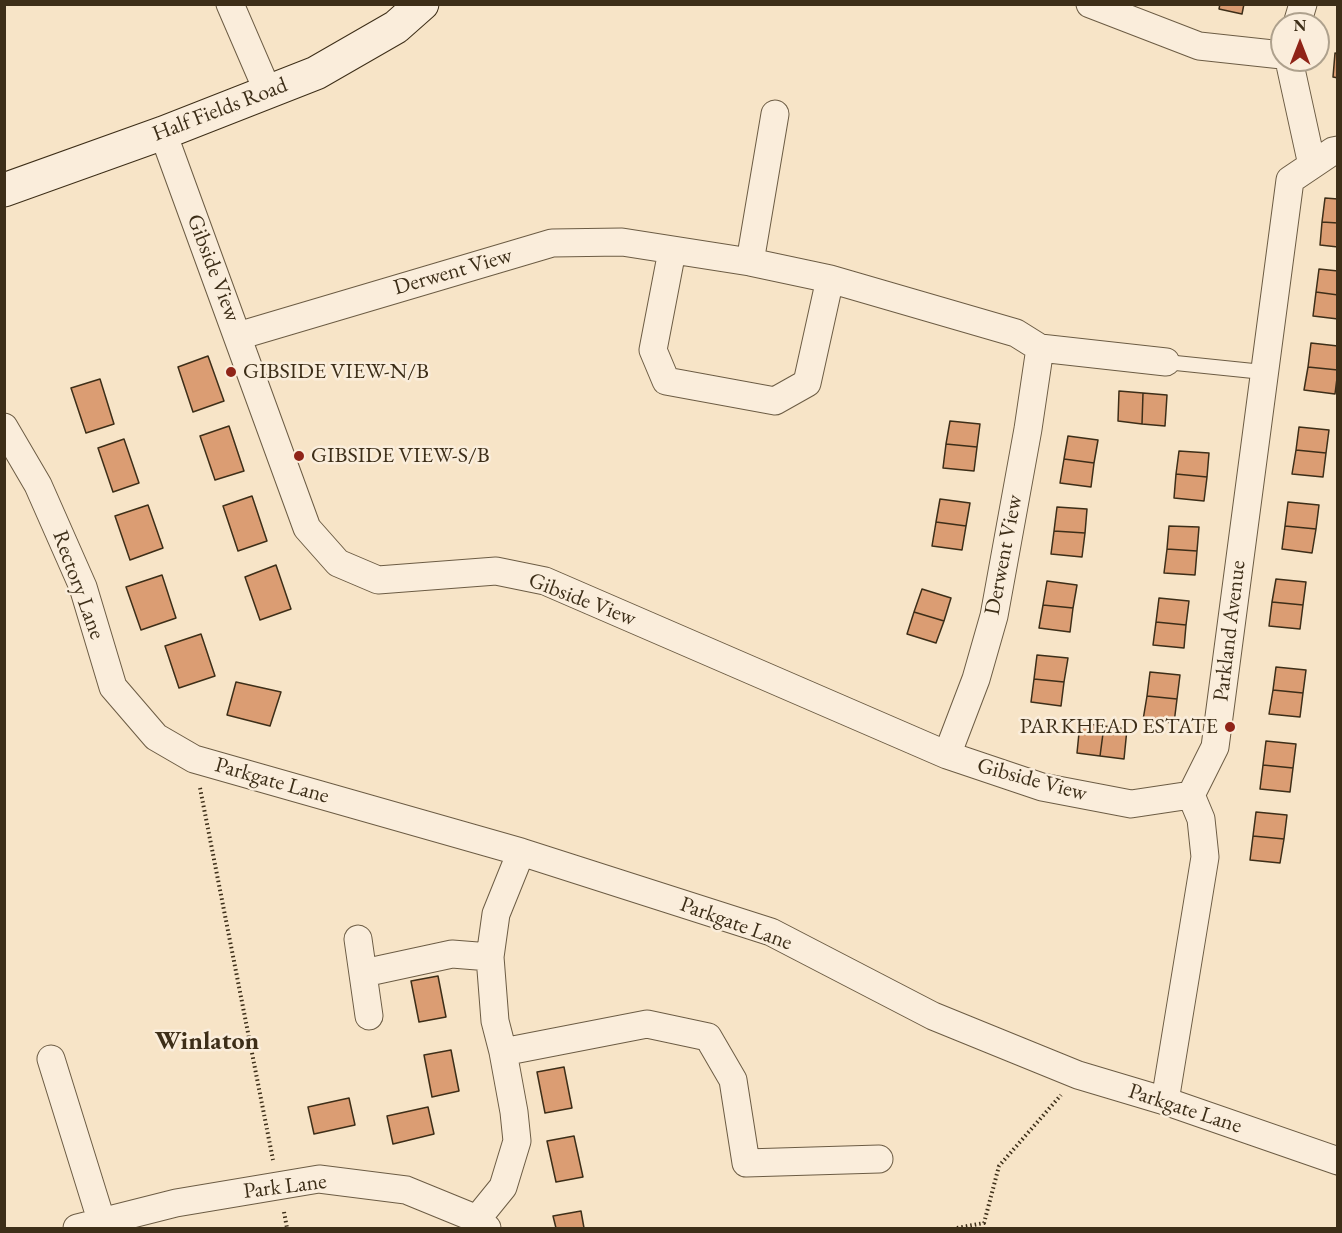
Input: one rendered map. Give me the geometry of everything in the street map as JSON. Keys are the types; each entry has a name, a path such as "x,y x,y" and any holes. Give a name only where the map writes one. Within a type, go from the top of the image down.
{"street":[{"path":"230,4 268,92"},
{"name":"Half Fields Road","path":"4,190 163,133 316,73 396,27 422,4"},
{"path":"1090,4 1199,46 1270,54"},
{"path":"1291,72 1312,165"},
{"path":"750,262 775,114"},
{"name":"Gibside View","path":"163,133 308,528 338,563 378,580 496,571 545,581 947,756 1042,786 1131,804 1191,795"},
{"name":"Parkland Avenue","path":"1191,795 1215,747 1290,180 1333,151 1338,150"},
{"name":"Derwent View","path":"238,336 552,243 622,242 750,262 830,279 1016,333 1040,348 1166,362"},
{"path":"672,250 653,350 666,381 775,401 807,383 830,279"},
{"name":"Derwent View","path":"947,756 976,679 994,616 1028,429 1040,348"},
{"name":"Rectory Lane","path":"4,427 12,459 38,485 83,587 113,687 156,737"},
{"name":"Parkgate Lane","path":"156,737 194,759 521,852 771,932 933,1016 1078,1075 1166,1101 1338,1161"},
{"path":"1166,1101 1205,858 1201,819 1191,795"},
{"path":"482,1224 503,1187 517,1142 514,1112 495,1021 489,957 496,914 521,852"},
{"path":"358,939 369,1016"},
{"path":"364,973 452,954 489,957"},
{"path":"503,1052 646,1024 708,1037 733,1080 746,1163 879,1159"},
{"path":"51,1059 90,1226"},
{"name":"Park Lane","path":"90,1226 176,1203 319,1179 406,1190 482,1224"}],"lane":[{"path":"1166,362 1263,372"}],"path":[{"path":"194,759 287,1228"},
{"path":"957,1228 984,1224 999,1166 1078,1075"}],"building":[{"path":"1220,4 1244,4 1242,14 1219,9"},
{"path":"1335,53 1338,54 1338,78 1333,77"},
{"path":"1325,198 1338,199 1338,223 1322,222"},
{"path":"1322,222 1338,223 1338,247 1320,245"},
{"path":"1319,269 1338,271 1338,295 1316,292"},
{"path":"1316,292 1338,295 1338,319 1313,316"},
{"path":"1311,343 1338,346 1338,370 1308,367"},
{"path":"208,356 224,401 193,412 178,367"},
{"path":"1308,367 1338,370 1335,394 1304,390"},
{"path":"100,379 114,424 86,433 71,388"},
{"path":"1119,391 1143,393 1142,424 1118,421"},
{"path":"1143,393 1167,395 1165,426 1142,424"},
{"path":"950,421 980,424 977,447 946,444"},
{"path":"229,426 244,471 215,480 200,436"},
{"path":"1299,427 1329,430 1326,453 1296,450"},
{"path":"1068,436 1098,440 1094,463 1064,459"},
{"path":"124,439 139,483 113,492 98,448"},
{"path":"946,444 977,447 974,471 943,468"},
{"path":"1296,450 1326,453 1323,477 1292,474"},
{"path":"1179,451 1209,453 1207,477 1176,474"},
{"path":"1064,459 1094,463 1091,487 1060,483"},
{"path":"1176,474 1207,477 1204,501 1174,498"},
{"path":"252,496 267,541 238,551 223,506"},
{"path":"940,499 970,503 966,526 936,522"},
{"path":"1288,502 1319,505 1316,529 1285,526"},
{"path":"148,505 163,548 130,560 115,516"},
{"path":"1057,507 1087,509 1085,533 1054,531"},
{"path":"936,522 966,526 962,550 932,546"},
{"path":"1169,526 1199,527 1197,551 1167,549"},
{"path":"1285,526 1316,529 1312,553 1282,549"},
{"path":"1054,531 1085,533 1082,557 1051,554"},
{"path":"1167,549 1197,551 1195,575 1164,573"},
{"path":"276,565 291,609 260,620 245,577"},
{"path":"162,575 176,618 141,630 126,587"},
{"path":"1276,579 1306,582 1303,605 1272,602"},
{"path":"1047,581 1077,585 1073,608 1043,605"},
{"path":"922,589 951,598 944,621 914,612"},
{"path":"1159,598 1189,601 1186,625 1156,622"},
{"path":"1272,602 1303,605 1300,629 1269,626"},
{"path":"1043,605 1073,608 1070,632 1039,628"},
{"path":"914,612 944,621 936,643 907,634"},
{"path":"1156,622 1186,625 1184,648 1153,645"},
{"path":"201,634 215,676 179,688 165,646"},
{"path":"1037,655 1068,658 1064,682 1034,679"},
{"path":"1276,667 1306,670 1303,693 1273,690"},
{"path":"1150,672 1180,675 1177,699 1147,696"},
{"path":"1034,679 1064,682 1061,706 1031,702"},
{"path":"236,682 281,692 270,726 227,715"},
{"path":"1273,690 1303,693 1300,717 1269,714"},
{"path":"1147,696 1177,699 1174,723 1143,720"},
{"path":"1080,723 1104,726 1100,756 1077,753"},
{"path":"1104,726 1127,729 1124,759 1100,756"},
{"path":"1266,741 1296,744 1293,768 1263,765"},
{"path":"1263,765 1293,768 1290,792 1260,789"},
{"path":"1256,812 1287,815 1284,839 1253,836"},
{"path":"1253,836 1284,839 1280,863 1250,860"},
{"path":"438,976 446,1017 419,1022 411,981"},
{"path":"451,1050 459,1091 432,1097 424,1055"},
{"path":"564,1067 572,1108 545,1113 537,1072"},
{"path":"349,1098 355,1125 314,1134 308,1107"},
{"path":"428,1107 434,1134 393,1144 387,1116"},
{"path":"574,1136 583,1177 556,1182 547,1141"},
{"path":"581,1211 584,1228 556,1228 553,1216"}],"place":[{"name":"GIBSIDE VIEW-N/B","path":"231,372"},
{"name":"GIBSIDE VIEW-S/B","path":"299,456"},
{"name":"PARKHEAD ESTATE","path":"1230,727"}],"district":[{"name":"Winlaton","path":"207,1042"}]}
